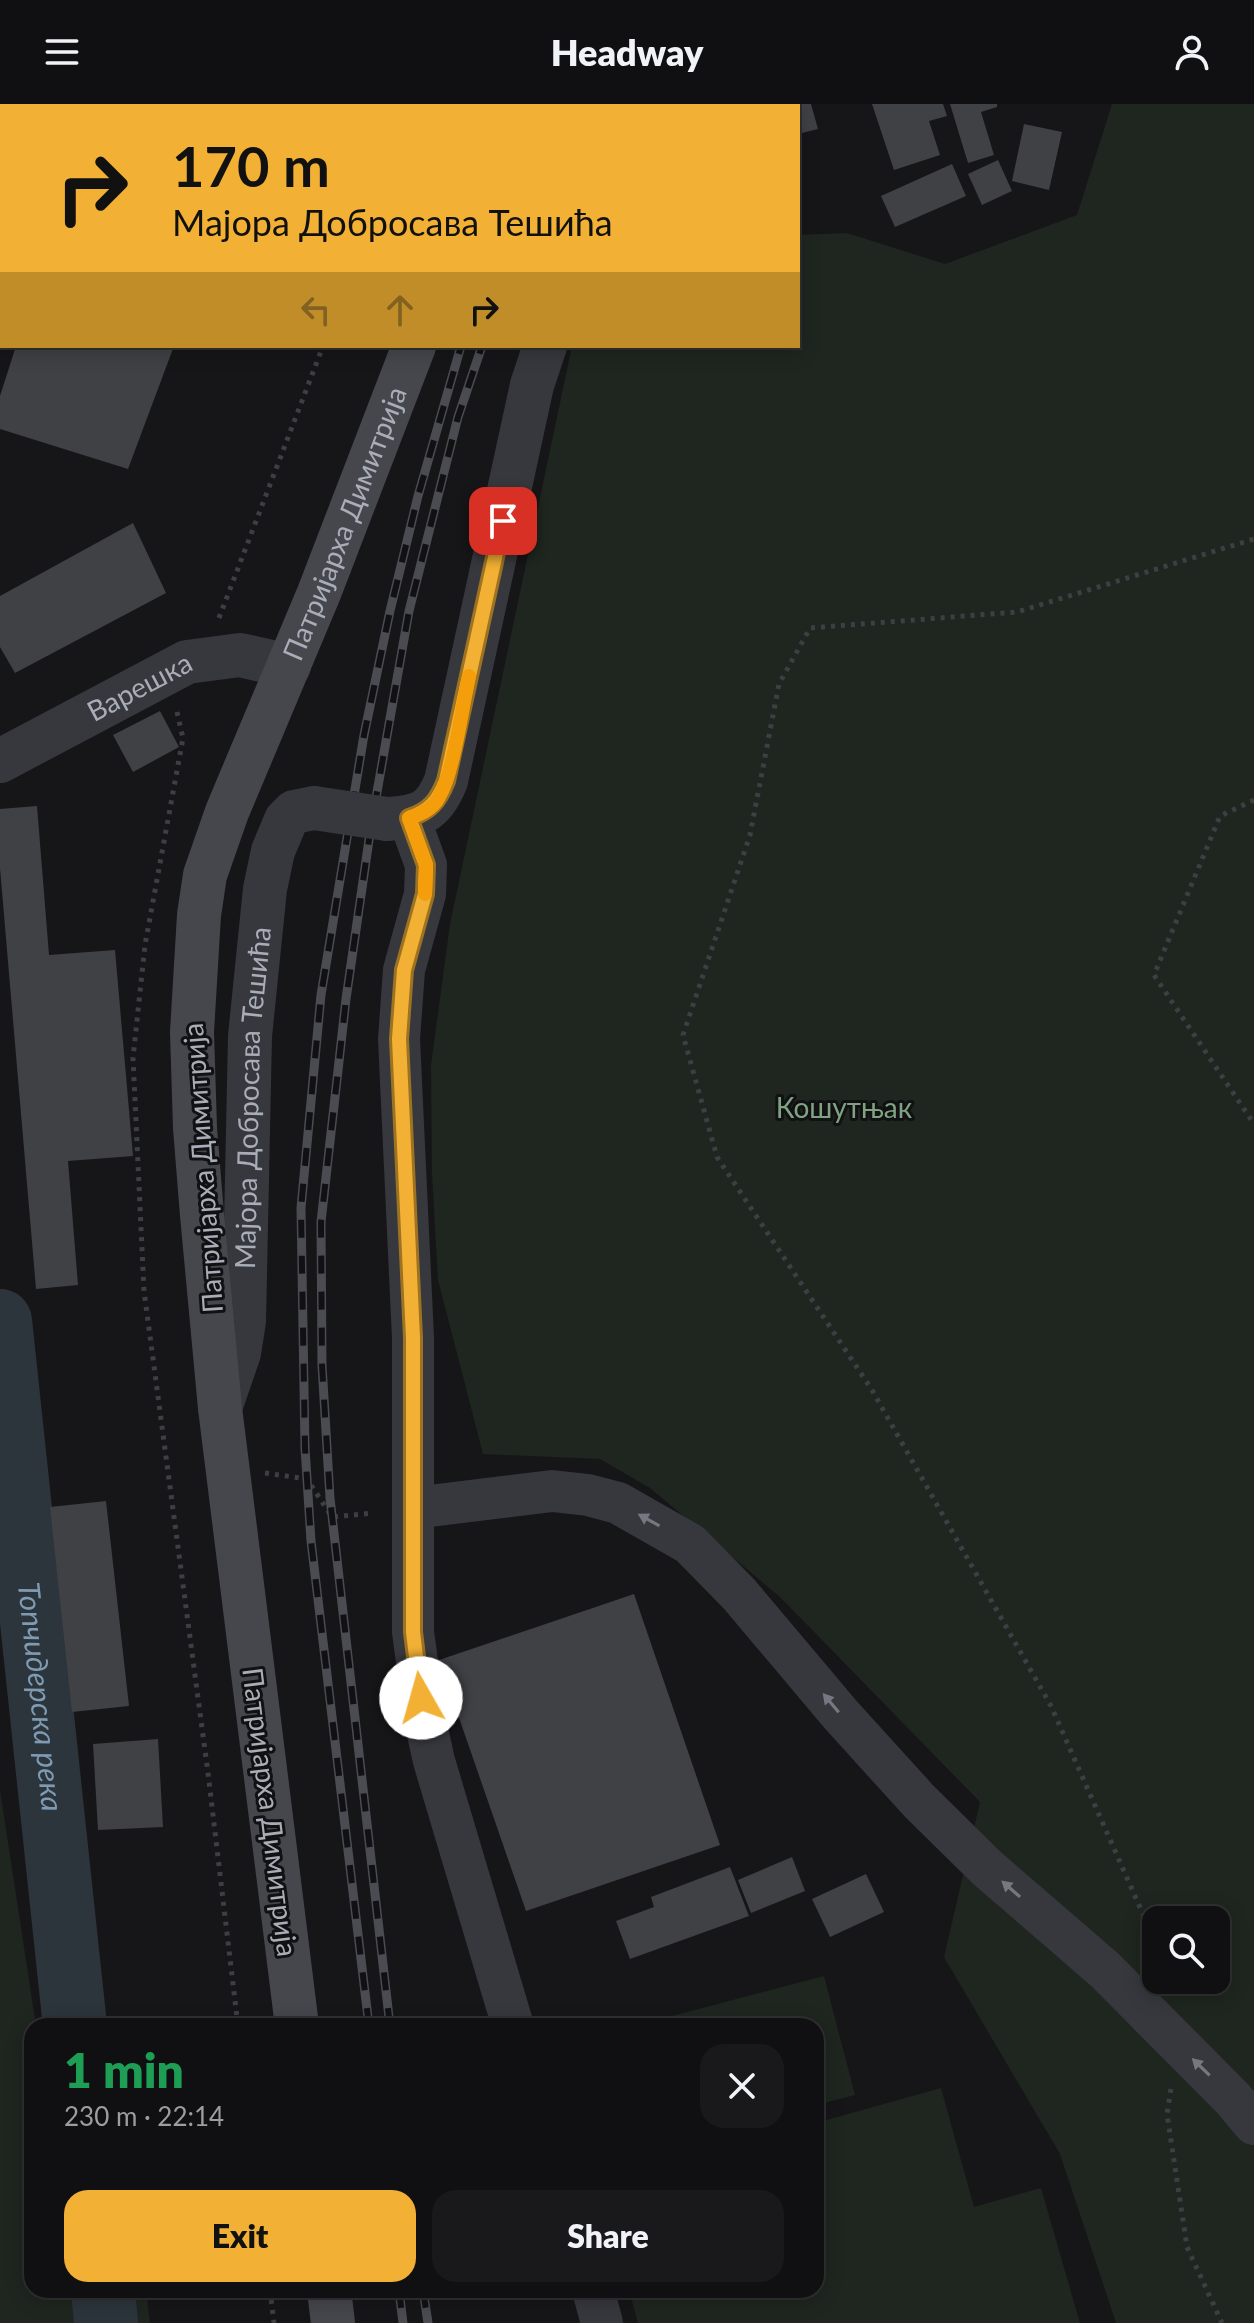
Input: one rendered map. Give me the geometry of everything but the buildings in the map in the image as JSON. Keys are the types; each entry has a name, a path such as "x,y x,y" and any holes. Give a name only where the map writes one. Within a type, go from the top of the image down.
{"main road":[{"name":"Патријарха Димитрија","path":"296,2018 220,1408 195,1128 192,1032 199,915 205,875 227,812 329,569 413,348"},
{"path":"330,2298 333,2323"}],"street":[{"path":"511,2018 434,1761 413,1632 413,1338 399,1039 404,970 425,894 426,865 398,819 424,813 438,799 446,781 532,385 544,348"},
{"name":"Варешка","path":"0,761 187,662 240,655 289,666"},
{"name":"Мајора Добросава Тешића","path":"220,1408 239,1353 244,1321 250,1036 265,889 273,851 286,820 294,812 314,808 398,819"},
{"path":"413,1508 552,1491 588,1495 618,1503 690,1544 739,1594 841,1715 919,1801 987,1868 1105,1970 1254,2124"},
{"path":"595,2298 602,2323"}],"path":[{"path":"218,621 322,348"},
{"path":"1142,1912 1051,1706 872,1390 717,1157 683,1035 750,835 779,684 810,628 1017,612 1254,539"},
{"path":"1254,800 1220,816 1154,975 1254,1124"},
{"path":"229,1478 265,1473 307,1479 332,1517 413,1508"},
{"path":"1176,2044 1167,2114 1187,2247 1222,2323"},
{"path":"271,2298 274,2323"}],"green space":[{"name":"Кошутњак","path":"1112,104 1254,104 1254,2323 1116,2323 1060,2154 944,1957 980,1802 780,1597 650,1488 600,1459 483,1454 438,1280 432,1175 431,1065 450,924 572,348 800,348 800,235 847,233 945,264 1077,215"},
{"path":"0,1790 35,2018 24,2018 24,2298 79,2298 83,2323 0,2323"},
{"path":"824,1976 855,2095 824,2103 824,2018 664,2018"},
{"path":"941,2088 974,2207 1041,2188 1080,2323 638,2323 631,2298 824,2298 824,2121"},
{"path":"129,2298 147,2298 150,2323 131,2323"}],"waterway":[{"name":"Топчидерска река","path":"0,1321 74,2018"},
{"name":"Топчидерска река","path":"104,2298 106,2323"}],"railway":[{"path":"368,2018 311,1541 305,1448 301,1208 321,995 364,735 418,496 460,348"},
{"path":"389,2018 330,1498 322,1365 321,1222 346,999 371,826 409,611 458,417 481,348"},
{"path":"400,2298 403,2323"},
{"path":"424,2298 428,2323"}],"slow traffic":[{"path":"425,894 426,865 409,818 424,813 438,799 446,781 469,676"}],"route":[{"path":"421,1698 413,1632 413,1338 399,1039 404,970 425,894 426,865 409,818 424,813 438,799 446,781 503,521"}]}
